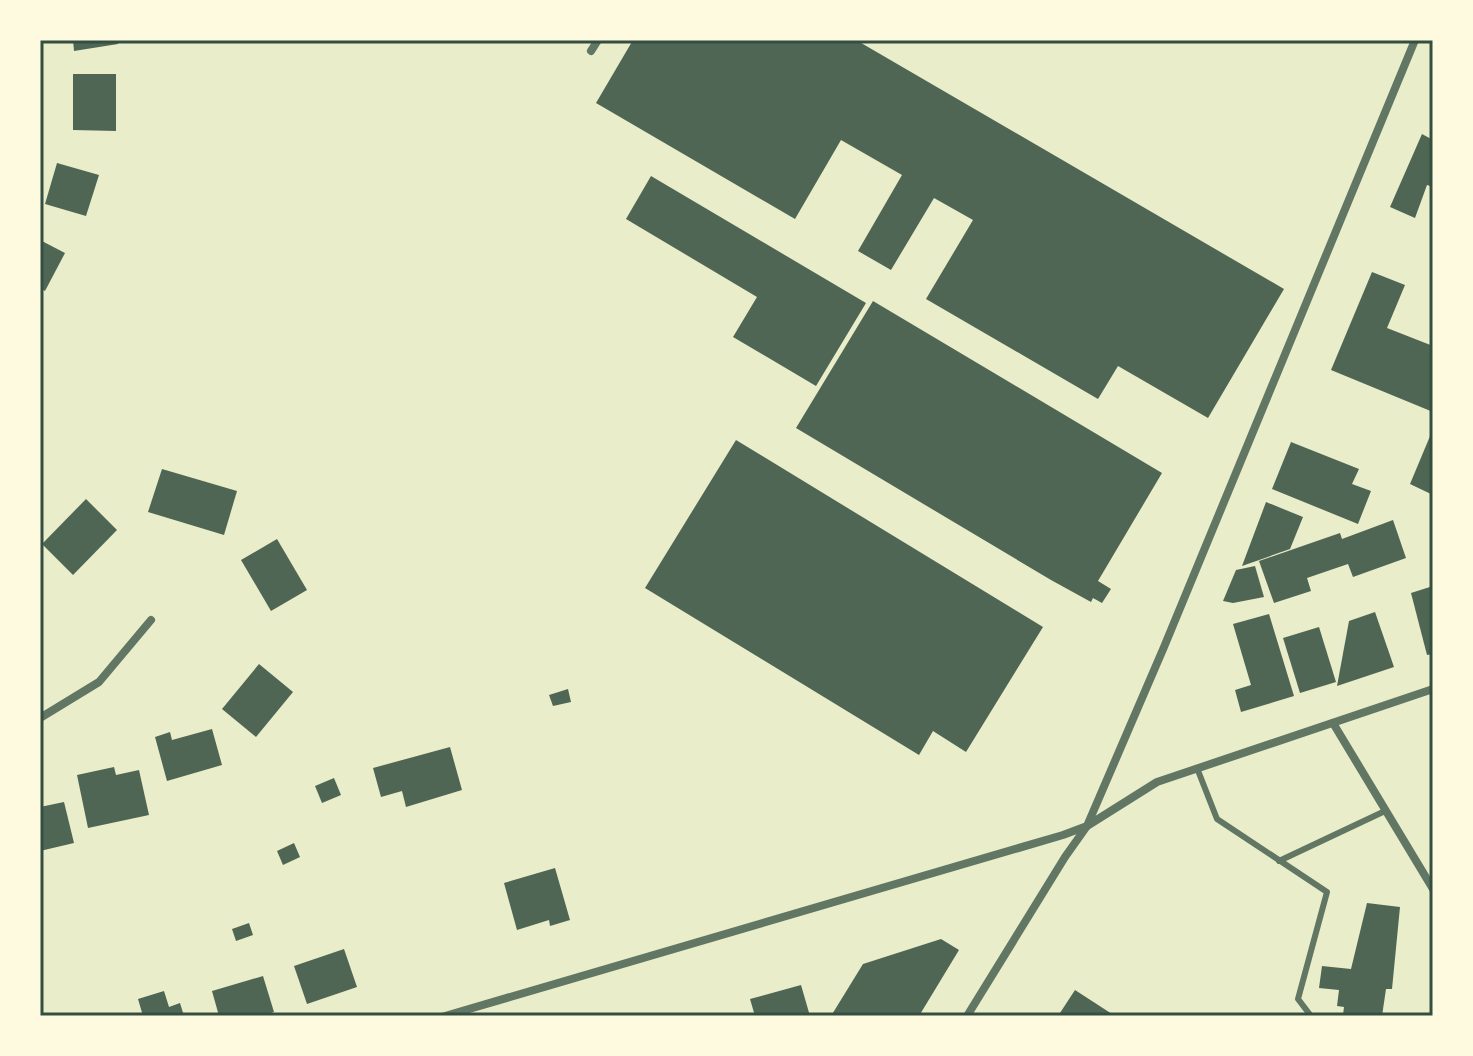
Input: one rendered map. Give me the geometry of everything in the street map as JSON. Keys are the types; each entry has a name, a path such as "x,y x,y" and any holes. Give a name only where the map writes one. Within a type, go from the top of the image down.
{"street":[{"path":"591,51 598,40"},
{"path":"967,1016 1087,826 1415,40"},
{"path":"40,718 99,682 151,620"},
{"path":"445,1016 1087,826 1157,782 1433,689"},
{"path":"1333,723 1433,889"}],"lane":[{"path":"1197,768 1217,819 1327,892 1298,999 1311,1016"},
{"path":"1279,861 1385,811"}],"building":[{"path":"73,40 118,40 118,44 74,51"},
{"path":"633,40 856,40 1284,289 1208,418 1118,366 1098,399 926,299 973,220 934,198 891,270 858,251 902,175 841,140 795,219 596,103"},
{"path":"73,74 116,74 116,131 73,130"},
{"path":"1422,134 1433,140 1433,187 1427,185 1415,218 1390,207"},
{"path":"57,163 99,175 86,216 45,204"},
{"path":"651,176 866,303 816,386 733,337 757,297 626,219"},
{"path":"40,240 65,253 45,291 40,288"},
{"path":"1372,272 1405,285 1387,328 1433,346 1433,412 1331,370"},
{"path":"873,301 1162,473 1098,581 1111,589 1102,603 1093,598 1091,602 1051,580 796,428"},
{"path":"1433,429 1433,495 1410,484"},
{"path":"736,440 1043,627 966,752 933,731 919,755 645,588"},
{"path":"1291,442 1359,469 1352,484 1371,491 1358,524 1272,489"},
{"path":"162,469 237,491 224,535 148,512"},
{"path":"86,499 117,530 73,575 42,544"},
{"path":"1266,502 1303,517 1290,549 1242,566"},
{"path":"1393,520 1406,558 1353,577 1348,564 1307,578 1311,591 1274,603 1259,561 1340,533 1342,539"},
{"path":"277,539 307,590 271,611 241,560"},
{"path":"1255,566 1264,597 1233,603 1223,601 1236,570"},
{"path":"1433,586 1433,654 1427,655 1411,593"},
{"path":"1375,612 1394,667 1337,686 1349,621"},
{"path":"1269,614 1294,696 1241,712 1235,690 1251,685 1233,624"},
{"path":"1319,627 1336,682 1300,693 1283,638"},
{"path":"259,664 293,692 256,737 222,709"},
{"path":"568,689 571,702 553,706 549,695"},
{"path":"212,729 222,765 167,781 155,737 170,732 172,740"},
{"path":"450,747 462,790 406,807 402,791 381,797 373,768"},
{"path":"114,767 116,775 139,770 149,815 88,828 77,775"},
{"path":"334,778 341,795 322,803 315,786"},
{"path":"64,802 74,843 40,851 40,807"},
{"path":"294,843 300,857 283,865 277,851"},
{"path":"555,868 570,920 550,926 549,920 517,930 504,883"},
{"path":"1367,903 1400,907 1392,989 1386,989 1382,1016 1343,1015 1344,1007 1337,1006 1339,990 1319,988 1322,966 1351,969"},
{"path":"249,923 253,935 236,941 232,929"},
{"path":"941,939 959,950 919,1016 831,1016 863,964"},
{"path":"344,949 357,987 307,1004 294,966"},
{"path":"263,976 274,1012 262,1016 219,1016 212,991"},
{"path":"801,985 810,1016 755,1016 750,999"},
{"path":"1075,990 1112,1014 1111,1016 1058,1016"},
{"path":"164,991 169,1007 180,1003 184,1016 143,1016 138,999"}]}
